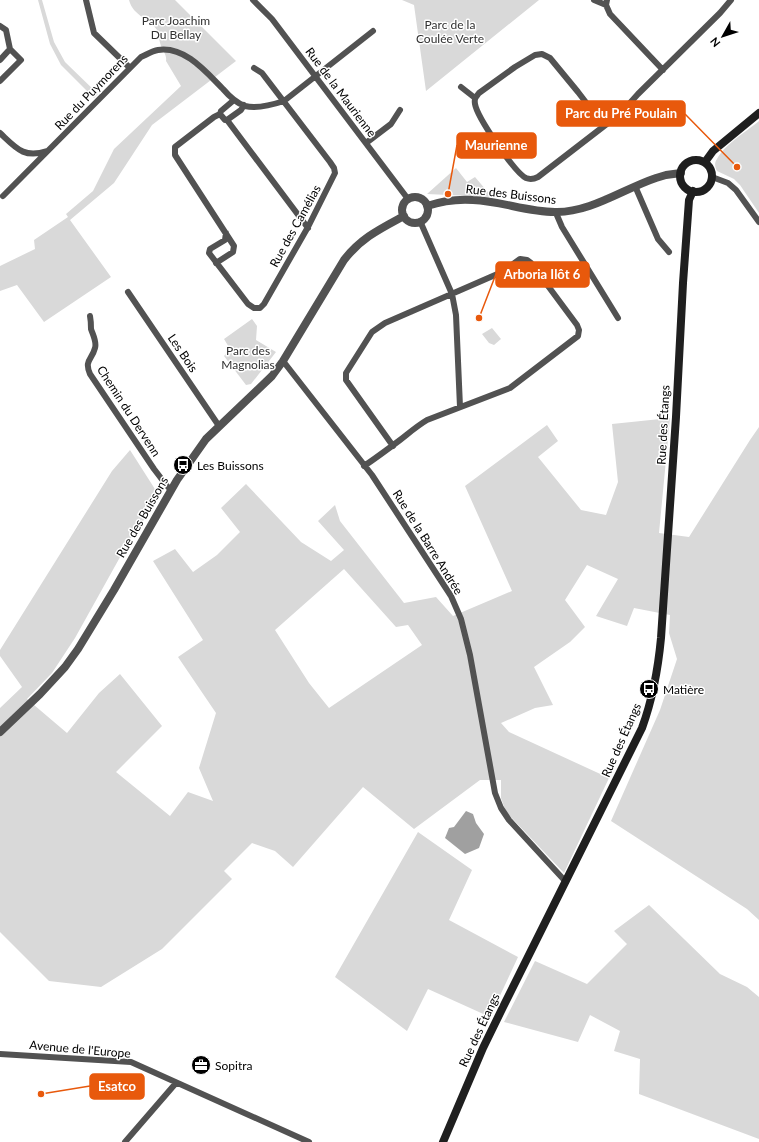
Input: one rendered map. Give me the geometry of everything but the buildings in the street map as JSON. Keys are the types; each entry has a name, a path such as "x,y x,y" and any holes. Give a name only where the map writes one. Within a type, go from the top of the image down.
{"main road":[{"path":"705,162 713,151 759,113"},
{"path":"693,160 705,162 712,172 710,182 703,190 693,191 688,189 681,179 683,167 693,160"},
{"name":"Rue des Étangs","path":"443,1142 483,1048 642,728 653,697 661,638 689,200 693,191"}],"street":[{"path":"86,0 94,33 129,67"},
{"name":"Rue de la Maurienne","path":"253,0 272,19 408,199"},
{"path":"594,0 607,2 610,14 663,70"},
{"path":"604,126 550,58 542,54 535,55 515,67 479,93 474,102 476,111 491,136 519,172 526,178 532,179 538,177 621,113 731,0"},
{"path":"0,26 6,30 10,49 21,60 0,81"},
{"path":"228,120 244,106 268,106 284,101 373,31"},
{"path":"0,60 10,49"},
{"name":"Rue du Puymorens","path":"3,196 49,151 129,67 140,57 158,50 176,51 193,60 234,100 244,106"},
{"path":"254,68 262,73 284,101"},
{"path":"461,88 475,98"},
{"path":"216,263 233,252 234,246 175,155 175,147 220,114 221,111 234,100"},
{"name":"Rue des Camélias","path":"226,233 225,240 210,249 209,253 248,304 254,308 260,308 264,304 308,228 335,173 334,168 284,101"},
{"path":"366,143 390,124 400,110"},
{"path":"220,114 225,120 228,120 308,228"},
{"path":"0,133 16,148 27,154 37,155 49,151"},
{"name":"Rue des Buissons","path":"427,206 438,202 473,200 536,211 556,212 584,207 666,175 681,173"},
{"path":"712,178 728,183 736,190 759,222"},
{"path":"635,186 658,239 669,252"},
{"path":"418,198 424,201 427,206 427,215 420,222 411,222 404,216 403,207 408,199 418,198"},
{"path":"556,212 562,227 618,318"},
{"name":"Rue des Buissons","path":"0,732 53,680 78,649 114,590 171,490 199,448 219,426 272,376 283,361 336,271 350,252 375,231 404,216"},
{"path":"420,222 452,294 456,314 460,407"},
{"path":"364,466 393,446 427,420 510,388 578,336 579,330 577,325 553,291 527,260 520,259 502,272 385,323 372,332 346,373 346,380 393,446"},
{"name":"Les Bois","path":"128,292 219,426"},
{"name":"Chemin du Dervenn","path":"90,316 91,328 96,344 95,349 87,362 87,367 90,374 154,469 166,486 171,490"},
{"name":"Rue de la Barre Andrée","path":"283,361 364,466 403,521 450,596 461,619 470,655 495,793 501,808 509,820 566,882"},
{"path":"0,1061 1,1054"},
{"name":"Avenue de l'Europe","path":"1,1054 132,1062 309,1142"},
{"path":"125,1142 176,1083"}],"green space":[{"path":"38,0 42,0 54,42 65,62 98,94 94,98 61,65 50,44"},
{"name":"Parc Joachim Du Bellay","path":"129,0 175,0 236,61 152,125 114,183 70,220 111,277 44,322 17,285 0,291 0,266 35,249 34,240 68,217 66,214 93,191 114,149 181,86 166,61 157,30 134,10"},
{"name":"Parc de la Coulée Verte","path":"402,0 539,0 426,91 414,5"},
{"path":"759,121 759,213 740,185 734,179 717,171 715,165 720,154 736,138"},
{"path":"456,168 467,182 475,177 492,197 427,194"},
{"name":"Parc des Magnolias","path":"252,319 257,326 256,340 276,352 251,384 246,385 224,356 230,349 224,339"},
{"path":"492,328 501,339 494,345 489,343 482,334"},
{"path":"670,418 659,533 689,537 759,427 759,920 747,909 611,821 660,710 677,659 669,633 670,615 634,608 627,626 596,616 618,579 587,565 565,600 585,627 570,642 534,667 553,705 535,708 501,723 509,732 609,778 564,873 506,812 501,798 501,780 480,780 414,829 363,787 293,867 275,851 252,843 224,871 232,879 162,949 101,987 49,981 0,932 0,708 22,687 0,656 0,650 112,471 130,450 160,497 129,541 75,638 52,673 27,699 67,733 99,693 120,674 162,726 116,772 170,816 188,792 213,801 199,768 216,713 178,657 203,640 153,561 175,549 193,572 217,555 240,532 221,508 246,484 301,542 331,561 344,550 318,521 335,505 340,521 404,603 436,597 453,616 512,591 465,486 547,425 558,441 538,457 581,510 606,515 618,482 612,424","holes":["344,569 396,627 408,625 422,645 329,708 309,683 275,630"]},
{"path":"418,832 472,870 449,920 518,957 490,1017 428,989 407,1031 335,977"},
{"path":"649,905 720,974 747,987 759,997 759,1139 639,1094 640,1059 614,1051 620,1031 590,1015 578,1042 504,1022 535,961 587,984 627,944 614,931"}],"shaded area":[{"path":"466,811 473,814 476,823 484,834 479,848 465,854 445,838 449,828 454,827"}],"place":[{"name":"Parc du Pré Poulain","path":"737,167"},
{"name":"Maurienne","path":"448,194"},
{"name":"Arboria Ilôt 6","path":"479,318"},
{"name":"Les Buissons","path":"183,465"},
{"name":"Matière","path":"649,689"},
{"name":"Sopitra","path":"201,1065"},
{"name":"Esatco","path":"41,1094"}]}
